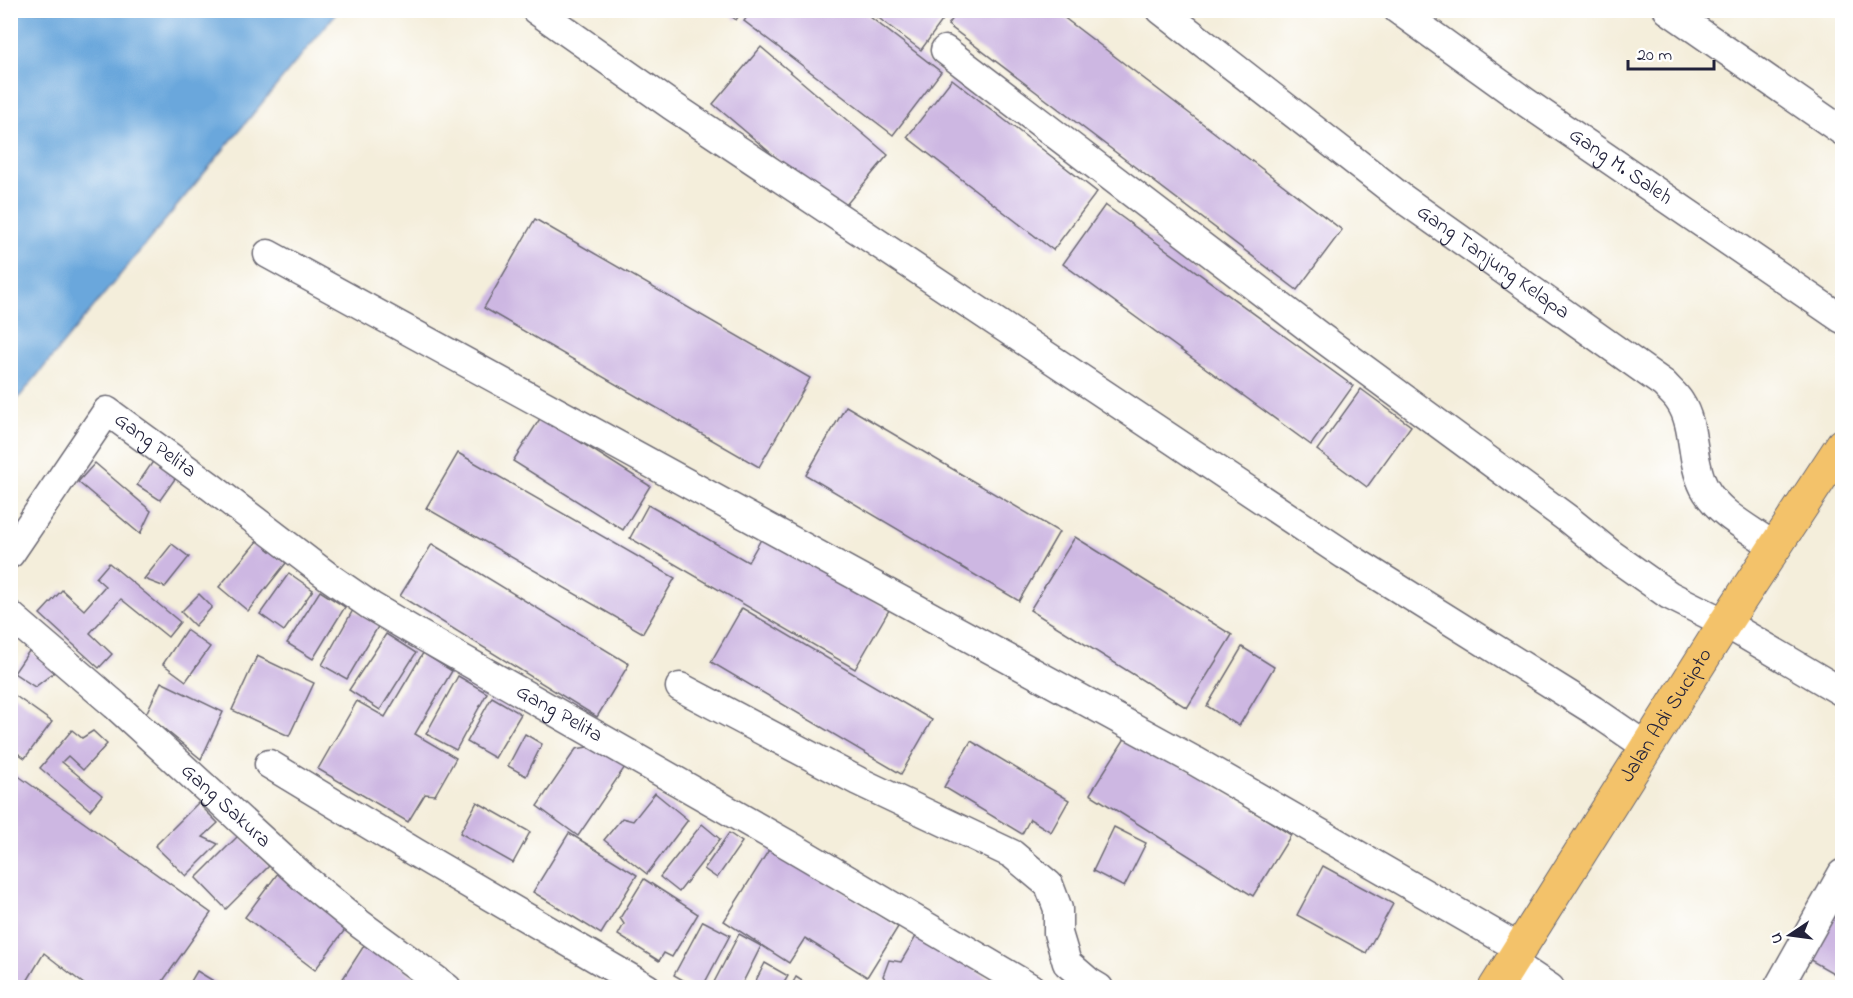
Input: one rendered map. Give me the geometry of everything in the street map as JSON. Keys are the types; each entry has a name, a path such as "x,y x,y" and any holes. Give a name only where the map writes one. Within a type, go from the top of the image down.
{"main road":[{"name":"Jalan Adi Sucipto","path":"1508,966 1725,623 1842,445"}],"street":[{"path":"536,10 670,105 1335,549 1593,710 1647,747"},
{"name":"Gang Tanjung Kelapa","path":"1161,10 1402,198 1664,384 1680,402 1689,423 1693,454 1704,486 1718,507 1775,546"},
{"name":"Gang M. Saleh","path":"1398,10 1527,103 1842,319"},
{"path":"1668,10 1842,131"},
{"path":"945,50 1318,335 1568,519 1611,554 1669,595 1725,623 1842,692"},
{"path":"268,254 1195,761 1508,966 1550,987"},
{"name":"Gang Pelita","path":"10,554 107,411 371,606 1031,987"},
{"name":"Gang Sakura","path":"10,615 116,705 305,879 360,924 447,987"},
{"path":"680,687 858,781 1012,854 1049,885 1058,909 1058,933 1067,963 1089,982 1099,987"},
{"path":"269,764 416,853 647,987"},
{"path":"1778,987 1842,874"}],"water":[{"path":"10,11 338,11 11,407"}],"building":[{"path":"724,10 743,10 736,20"},
{"path":"752,10 861,10 941,72 893,135 744,21"},
{"path":"868,10 950,10 921,50"},
{"path":"959,10 1054,10 1342,230 1297,290 948,25"},
{"path":"761,47 888,155 840,212 713,104"},
{"path":"952,79 1097,192 1053,250 907,137"},
{"path":"1105,205 1353,386 1311,445 1063,264"},
{"path":"535,219 810,378 759,467 484,308"},
{"path":"1361,389 1411,426 1367,487 1317,450"},
{"path":"846,406 1059,532 1019,601 806,475"},
{"path":"541,417 650,486 623,530 513,461"},
{"path":"458,453 675,578 643,633 426,508"},
{"path":"154,460 177,476 160,500 137,485"},
{"path":"95,463 151,511 140,534 78,482"},
{"path":"648,505 748,562 763,536 889,610 855,669 630,538"},
{"path":"1075,537 1232,635 1187,708 1030,610"},
{"path":"258,540 286,563 248,611 219,587"},
{"path":"172,544 189,557 165,587 144,579"},
{"path":"432,544 629,664 597,717 400,596"},
{"path":"109,563 180,622 168,637 121,599 90,633 112,654 99,668 40,614 62,590 84,610 105,586 96,578"},
{"path":"289,573 313,590 284,631 260,614"},
{"path":"320,591 345,607 313,659 287,643"},
{"path":"199,594 212,607 195,626 181,612"},
{"path":"742,608 932,720 901,774 711,662"},
{"path":"353,610 379,625 347,679 322,665"},
{"path":"186,630 210,647 186,681 163,664"},
{"path":"386,634 416,653 380,710 349,690"},
{"path":"1242,647 1274,667 1239,726 1207,706"},
{"path":"29,651 57,670 35,687 14,673"},
{"path":"423,653 452,671 415,734 456,758 435,795 425,794 408,822 318,769 357,701 385,717"},
{"path":"257,656 314,683 289,736 232,710"},
{"path":"458,676 487,693 456,750 426,734"},
{"path":"161,682 223,712 201,759 146,714"},
{"path":"10,692 52,722 25,758 10,748"},
{"path":"492,697 521,714 495,758 467,742"},
{"path":"72,730 82,738 93,731 107,744 83,770 68,756 62,762 102,795 90,810 40,768"},
{"path":"1129,732 1291,835 1253,896 1090,794"},
{"path":"525,734 542,744 526,776 508,766"},
{"path":"971,741 1069,800 1051,832 1030,819 1022,834 944,787"},
{"path":"599,745 627,764 578,836 537,806 576,749"},
{"path":"10,770 211,913 158,988 89,988 44,953 23,988 10,988"},
{"path":"655,793 688,820 647,874 604,840 622,818 633,821"},
{"path":"477,802 530,832 513,863 460,833"},
{"path":"198,803 218,823 203,837 218,844 186,876 155,846"},
{"path":"702,824 720,839 679,892 660,877"},
{"path":"1114,827 1146,843 1124,887 1093,871"},
{"path":"569,833 637,875 601,934 533,892"},
{"path":"729,833 742,842 717,878 704,869"},
{"path":"239,835 269,866 226,909 196,878"},
{"path":"772,845 898,927 867,977 805,938 789,963 724,921"},
{"path":"1323,866 1393,904 1366,953 1297,915"},
{"path":"278,873 347,927 315,970 245,917"},
{"path":"644,879 698,914 672,957 664,953 659,961 618,935 624,924 620,918"},
{"path":"1842,891 1842,978 1805,957"},
{"path":"703,921 730,935 702,988 697,988 674,975"},
{"path":"918,933 1003,988 893,988 883,976 889,960 901,962"},
{"path":"739,934 761,946 740,988 711,988"},
{"path":"365,944 432,988 353,988 342,980"},
{"path":"765,963 788,976 781,988 752,988"},
{"path":"197,971 225,988 187,988"},
{"path":"1795,976 1813,988 1787,988"},
{"path":"796,977 813,988 790,988"}]}
